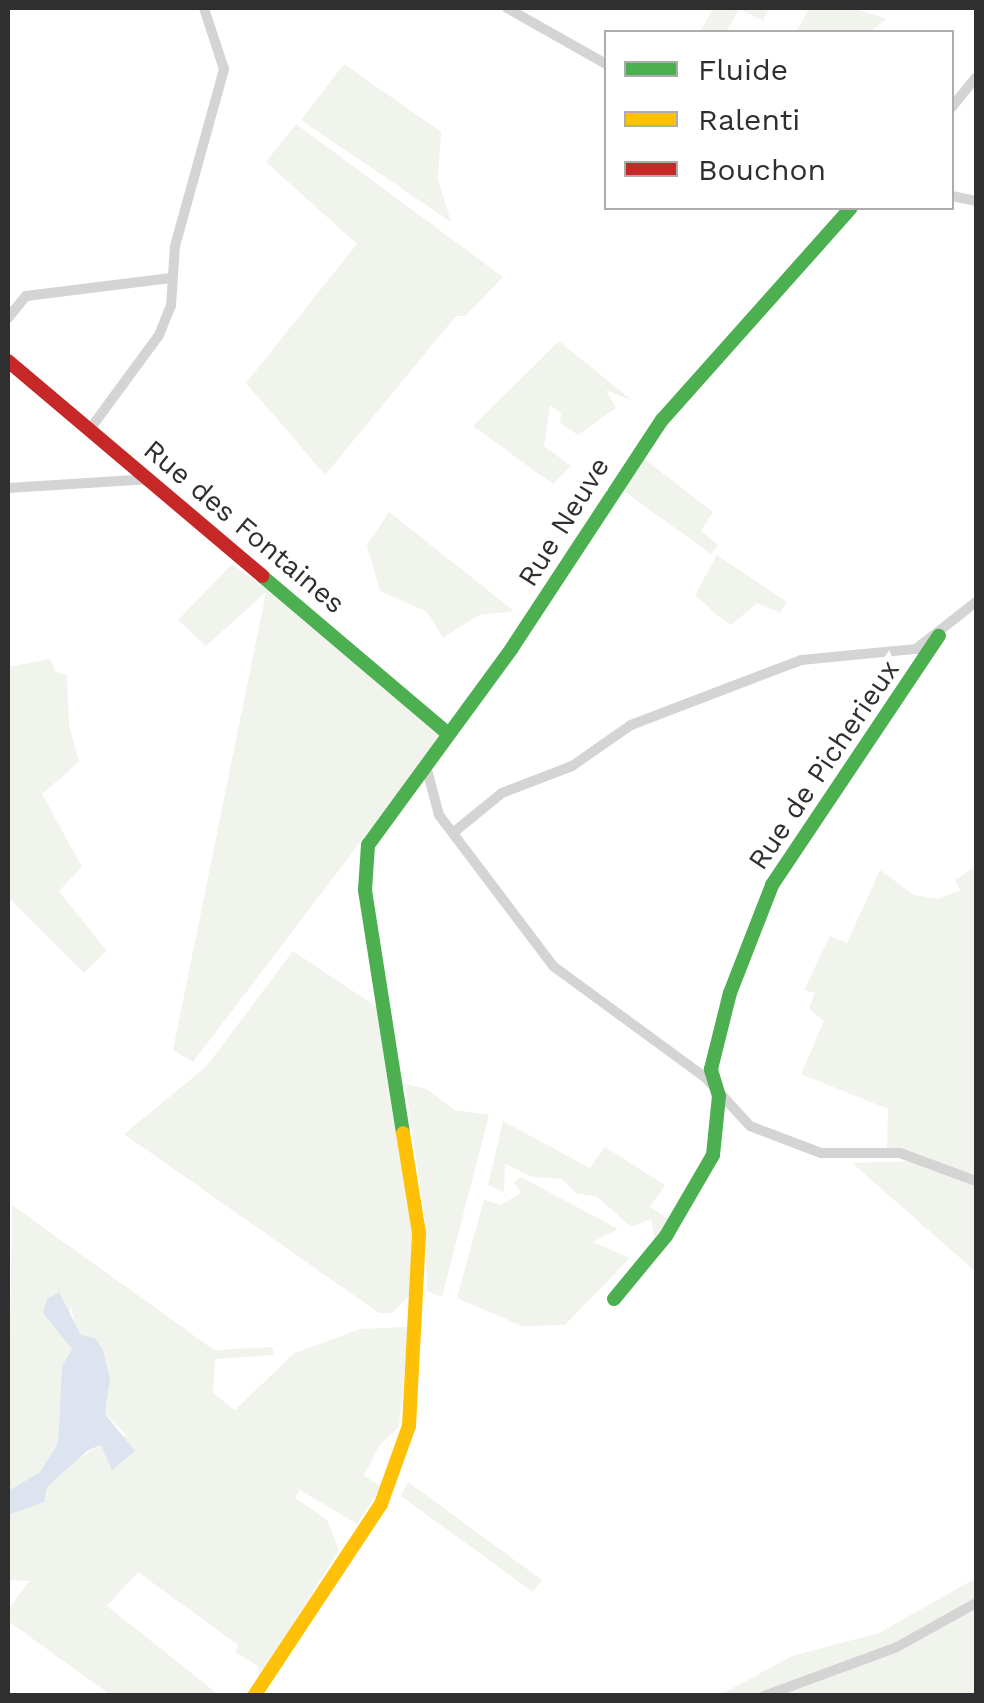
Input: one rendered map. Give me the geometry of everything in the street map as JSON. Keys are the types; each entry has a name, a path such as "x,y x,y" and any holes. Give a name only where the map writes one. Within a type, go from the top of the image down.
{"street":[{"path":"90,429 159,334 171,306 171,278 224,70 218,36 204,8"},
{"path":"506,8 604,63"},
{"path":"954,104 976,76"},
{"name":"Rue Neuve","path":"254,1696 396,1476 409,1426 420,1305 419,1233 399,1079 365,890 368,845 512,648 665,416 849,210"},
{"path":"8,318 26,296 171,278"},
{"name":"Rue des Fontaines","path":"8,361 447,732"},
{"path":"8,488 151,479"},
{"path":"454,832 502,793 572,766 631,725 763,670 911,650 939,636 976,602"},
{"name":"Rue de Picherieux","path":"614,1298 666,1236 712,1155 719,1096 711,1069 764,900 794,847 939,636"},
{"path":"911,650 922,666"},
{"path":"426,766 432,800 553,966 706,1078 719,1096 768,1136 820,1154 900,1153 976,1181"},
{"path":"764,1696 897,1647 976,1602"}],"shaded area":[{"path":"713,8 769,8 763,21 739,9 727,30 701,30"},
{"path":"809,8 853,8 887,19 872,30 797,30"},
{"path":"344,64 441,132 438,179 451,222 301,120"},
{"path":"296,124 503,277 465,316 456,316 325,475 246,383 357,244 266,162"},
{"path":"559,341 633,401 606,390 616,408 578,435 560,423 561,413 550,405 544,446 571,466 553,484 473,426"},
{"path":"643,458 713,512 701,531 718,545 711,554 622,490"},
{"path":"389,512 514,611 479,615 443,638 427,612 380,591 367,545"},
{"path":"717,555 787,602 780,613 757,603 731,625 695,595"},
{"path":"232,564 441,736 193,1062 173,1050 266,592 206,646 178,620"},
{"path":"50,659 56,672 67,675 69,725 79,762 42,794 82,867 59,891 107,951 84,973 8,897 8,667"},
{"path":"976,866 976,1178 900,1148 887,1149 888,1109 801,1074 824,1021 809,1009 815,993 804,990 830,936 847,943 880,870 914,895 938,899 960,890 955,880"},
{"path":"293,951 377,1007 412,1212 412,1293 392,1313 379,1313 124,1134 206,1067"},
{"path":"405,1084 427,1089 455,1110 489,1115 442,1297 427,1291 425,1221"},
{"path":"503,1121 590,1168 605,1147 665,1185 650,1207 669,1219 655,1241 651,1219 631,1227 596,1196 577,1194 562,1179 533,1177 505,1164 504,1192 488,1185"},
{"path":"912,1161 976,1185 976,1272 852,1163"},
{"path":"521,1177 618,1229 593,1242 630,1258 565,1325 522,1326 457,1298 484,1200 501,1205 521,1193 514,1182"},
{"path":"12,1205 214,1350 272,1347 274,1355 215,1359 213,1393 235,1410 293,1354 360,1329 409,1327 399,1427 379,1446 364,1475 381,1487 357,1524 300,1490 295,1498 327,1520 339,1550 260,1677 258,1666 235,1652 238,1645 138,1572 107,1606 219,1695 111,1695 8,1621 8,1610 29,1581 8,1580 8,1515 43,1502 46,1487 74,1461 101,1445 108,1457 126,1434 105,1414 110,1379 75,1327 71,1307 62,1331 72,1349 62,1366 58,1443 40,1472 8,1491"},
{"path":"59,1292 81,1335 95,1338 103,1350 110,1379 105,1414 135,1451 112,1470 101,1445 87,1451 47,1487 44,1502 8,1515 8,1491 40,1472 58,1443 62,1366 72,1349 43,1313 47,1299"},
{"path":"408,1482 542,1580 533,1592 401,1496"},
{"path":"976,1578 976,1597 901,1640 757,1695 718,1696 792,1656 879,1633"},
{"path":"976,1605 976,1695 769,1696 871,1659"}],"traffic: fast":[{"path":"403,1133 365,890 368,845 512,648 662,420 849,210"},
{"path":"262,576 447,733"},
{"path":"614,1299 666,1236 713,1155 719,1096 711,1069 730,993 772,885 939,636"}],"traffic: slow":[{"path":"254,1696 381,1504 409,1426 419,1233 403,1133"}],"traffic: jam":[{"path":"8,361 262,576"}]}
